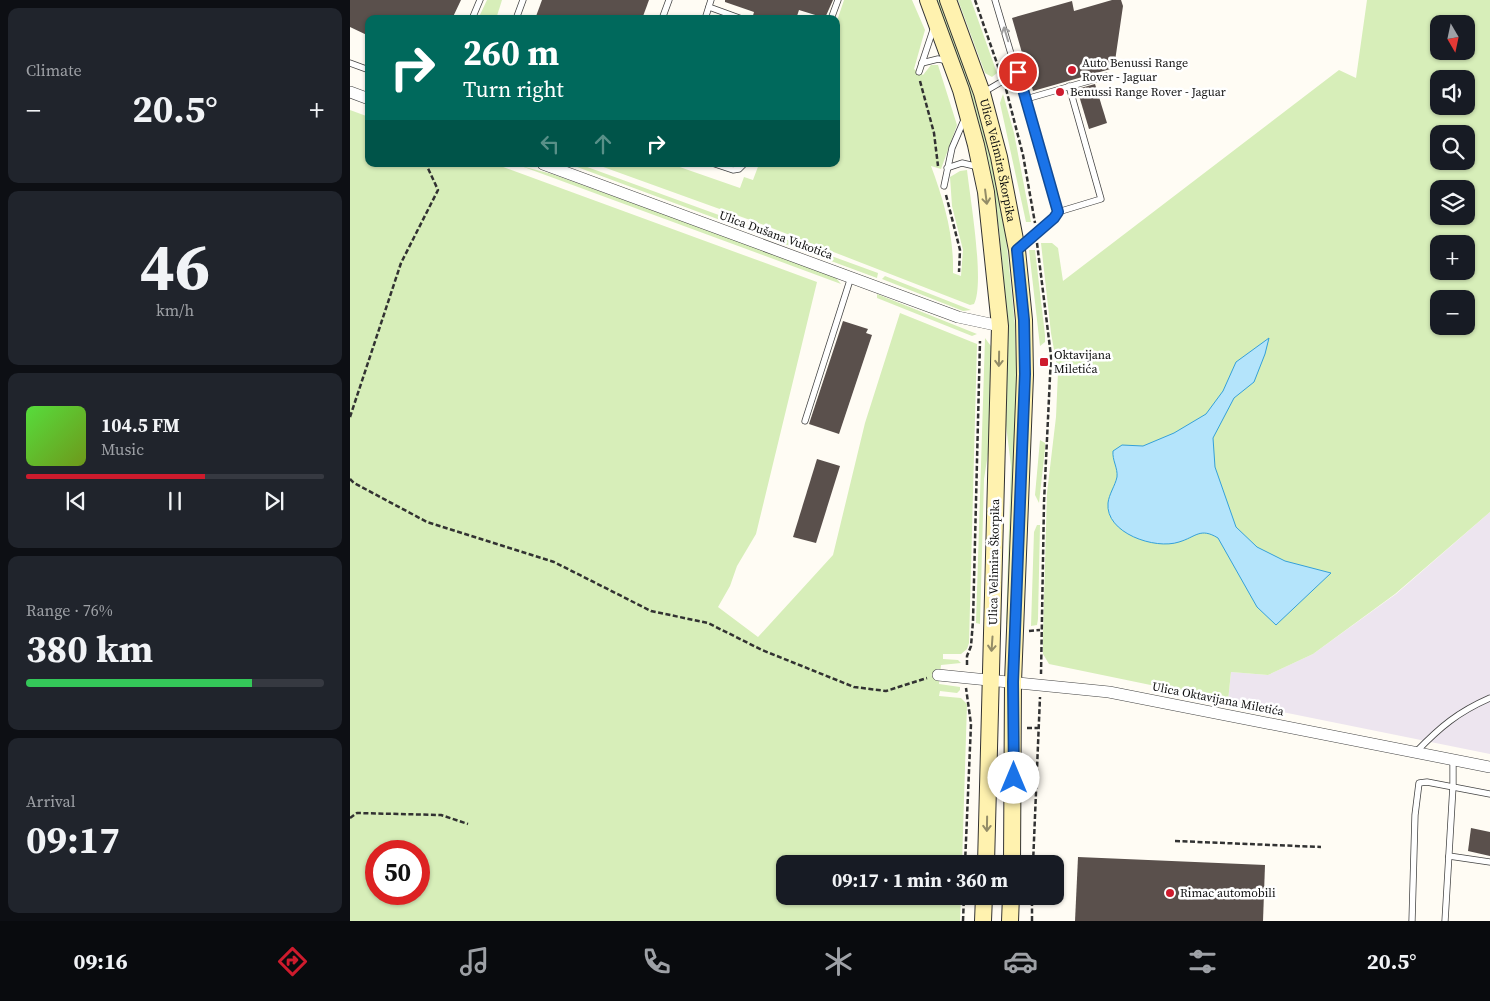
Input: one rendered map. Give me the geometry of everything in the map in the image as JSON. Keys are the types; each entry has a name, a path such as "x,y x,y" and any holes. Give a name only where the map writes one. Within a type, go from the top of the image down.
{"main road":[{"name":"Ulica Velimira Škorpika","path":"928,0 968,113 986,192 1000,326 993,628 989,679 986,855"},
{"name":"Ulica Velimira Škorpika","path":"948,0 982,93 999,157 1017,250 1024,320 1025,374 1013,682 1012,855"},
{"path":"983,921 984,905"},
{"path":"1010,921 1011,905"}],"street":[{"path":"350,92 365,98"},
{"name":"Ulica Dušana Vukotića","path":"551,167 958,317 1000,326"},
{"name":"Ulica Oktavijana Miletića","path":"938,675 1109,692 1453,758 1490,767"}],"lane":[{"path":"474,15 480,0"},
{"path":"517,15 523,0"},
{"path":"663,15 668,0"},
{"path":"706,15 711,0"},
{"path":"832,15 838,0"},
{"path":"995,0 1026,98 1058,212"},
{"path":"708,7 731,15"},
{"path":"919,72 930,35 937,21"},
{"path":"922,63 938,59 951,62"},
{"path":"350,63 365,69"},
{"path":"982,93 1018,72"},
{"path":"1026,98 1106,76"},
{"path":"1017,250 1054,218 1058,212 1101,199 1069,86"},
{"path":"944,186 952,148 968,113"},
{"path":"948,168 962,163 980,167"},
{"path":"724,167 733,170 741,167"},
{"path":"805,421 851,278"},
{"path":"1416,752 1445,723 1465,709 1490,698"},
{"path":"1445,921 1453,758"},
{"path":"1412,921 1417,788 1419,783 1427,782 1453,786 1490,794"},
{"path":"1449,856 1490,862"}],"path":[{"path":"975,0 999,69"},
{"path":"1006,90 1023,155 1036,233 1051,356 1040,630 1041,672"},
{"path":"350,417 400,263 438,190 427,167"},
{"path":"967,656 971,646 972,627 980,414 980,341"},
{"path":"350,479 354,483 427,522 554,562 650,612 708,623 762,650 854,686 886,691 938,675"},
{"path":"972,627 977,628"},
{"path":"1029,631 1040,630"},
{"path":"965,855 971,724 966,690"},
{"path":"1034,855 1039,703"},
{"path":"1028,728 1038,728"},
{"path":"350,818 358,813 441,815 468,824"},
{"path":"1175,841 1321,847"},
{"path":"963,921 964,905"},
{"path":"1032,905 1032,921"}],"shaded area":[{"path":"1490,512 1490,754 1228,701 1231,672 1268,675 1313,654 1396,594"}],"green space":[{"path":"487,0 502,0 497,15 480,15"},
{"path":"844,0 912,0 925,30 914,69 923,75 931,65 938,65 957,125 941,169 931,166 950,232 953,273 961,276 963,250 952,206 950,177 960,171 967,170 978,278 974,304 970,305 764,225 603,167 680,167 740,188 744,177 753,180 758,167 840,167 839,15"},
{"path":"936,0 941,0 973,87 990,152 1005,227 1015,325 1017,395 1009,625 1006,624 1011,466 1006,425 1007,314 999,229 986,156 962,68"},
{"path":"958,0 971,0 997,73 992,77 985,73"},
{"path":"1367,0 1490,0 1490,512 1395,594 1313,654 1268,675 1231,672 1228,701 1049,664 1043,654 1047,493 1056,417 1058,372 1051,333 1041,243 1052,243 1058,248 1063,281 1339,70 1356,78"},
{"path":"1003,94 1014,133 1031,222 1026,222 1000,103"},
{"path":"350,110 365,116 365,167 503,167 817,282 756,534 737,566 730,586 718,607 758,637 833,555 865,423 900,313 977,344 969,643 967,649 961,654 943,654 943,659 958,660 961,663 941,665 939,684 960,687 960,690 957,693 940,691 939,696 961,698 967,704 962,855 776,855 776,905 961,905 960,921 350,921"},
{"path":"524,167 552,174 819,270 836,278 841,284"},
{"path":"577,167 587,167 878,273 877,278"},
{"path":"1029,250 1035,250 1045,335 1045,342 1040,346"},
{"path":"885,276 971,310 963,311 882,279"},
{"path":"877,294 977,334 972,336 877,298"},
{"path":"985,338 993,349 990,441 984,479 980,624 976,623"},
{"path":"1040,440 1045,443 1045,449 1039,503 1035,495"},
{"path":"1037,525 1040,525 1038,619 1037,625 1031,626 1034,532"}],"water":[{"path":"1269,338 1254,382 1234,398 1213,438 1215,467 1236,527 1257,547 1285,561 1331,573 1276,625 1257,607 1218,538 1202,533 1169,544 1145,541 1133,537 1114,523 1109,514 1108,503 1117,477 1113,451 1122,445 1143,446 1174,433 1206,414 1223,391 1236,362"}],"building":[{"path":"350,0 461,0 454,15 365,15 365,34 350,27"},
{"path":"542,0 649,0 643,15 536,15"},
{"path":"725,0 833,0 826,15 815,15 799,10 797,15 753,15 754,12 725,2"},
{"path":"1112,0 1121,0 1123,6 1114,68 1033,91 1012,18 1072,1 1074,11"},
{"path":"1095,84 1107,123 1089,129 1077,89"},
{"path":"843,321 868,329 866,333 872,335 839,434 809,424"},
{"path":"817,459 840,466 816,543 793,537"},
{"path":"1471,828 1490,832 1490,856 1468,851"},
{"name":"Rimac automobili","path":"1078,857 1265,865 1263,921 1075,921"}],"place":[{"name":"Auto Benussi Range Rover - Jaguar","path":"1072,70"},
{"name":"Benussi Range Rover - Jaguar","path":"1060,92"},
{"name":"Oktavijana Miletića","path":"1044,362"},
{"name":"Rimac automobili","path":"1170,893"}],"route":[{"path":"1014,778 1013,682 1025,374 1024,320 1017,250 1054,218 1058,212 1018,72"}]}
